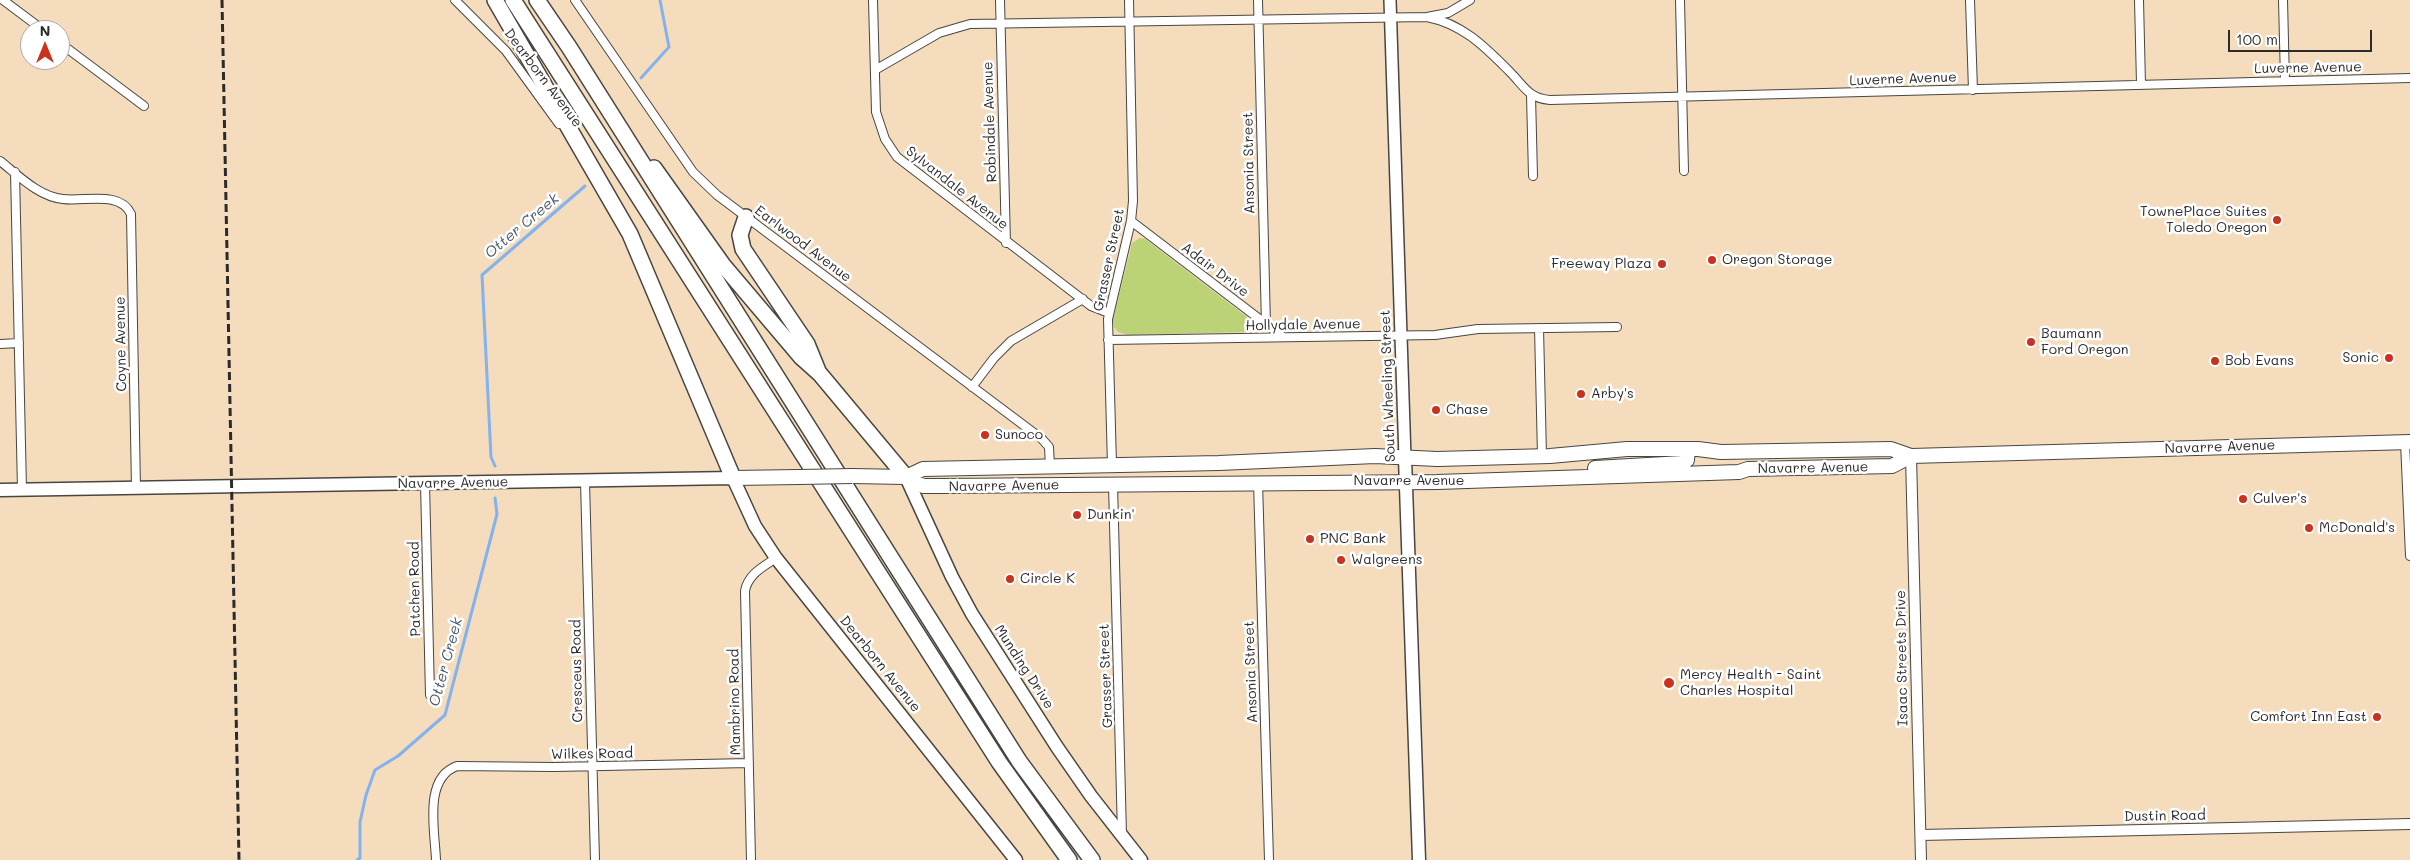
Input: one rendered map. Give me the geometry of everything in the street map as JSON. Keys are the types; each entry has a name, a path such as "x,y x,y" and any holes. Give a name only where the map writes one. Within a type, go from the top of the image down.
{"highway":[{"path":"495,0 630,234 732,478"},
{"path":"513,0 999,762 1069,860"},
{"path":"537,0 569,46 1019,761 1092,860"},
{"path":"611,114 664,180 723,264 801,357 820,374 906,477"},
{"path":"746,217 740,235 743,249 808,344 820,374"},
{"name":"Navarre Avenue","path":"732,478 906,477 923,470 1219,463 1357,457 1437,459 1542,456 1609,453 1627,449 1688,449 1721,452 1891,449 1911,456 2408,442"},
{"path":"1551,479 1582,468 1683,463 1688,458 1688,449"},
{"path":"1748,469 1757,459 1792,458 1825,450"},
{"name":"Navarre Avenue","path":"906,477 923,486 1551,479 1739,472 1748,469 1892,466 1911,456"},
{"path":"970,486 971,479 975,477 1042,475 1076,465"},
{"path":"1050,485 1105,476 1109,473 1111,465"}],"main road":[{"name":"South Wheeling Street","path":"1390,0 1419,860"},
{"name":"Munding Drive","path":"906,477 952,577 972,614 1057,746 1122,838 1141,860"},
{"name":"Navarre Avenue","path":"0,490 732,478"},
{"name":"Dearborn Avenue","path":"732,478 755,526 776,558 1016,860"}],"street":[{"path":"3,0 30,20"},
{"name":"Dearborn Avenue","path":"455,0 506,51 600,181"},
{"name":"Earlwood Avenue","path":"575,0 693,172 746,217 1046,442 1049,447 1050,467"},
{"name":"Sylvandale Avenue","path":"873,0 877,117 885,139 897,158 1006,243 1092,306 1109,313"},
{"name":"Robindale Avenue","path":"1000,0 1006,243"},
{"name":"Grasser Street","path":"1111,465 1109,313 1134,201 1129,0"},
{"name":"Ansonia Street","path":"1258,0 1266,324"},
{"path":"875,70 945,30 970,24 1428,17 1448,13 1470,0"},
{"path":"1680,0 1684,171"},
{"path":"1970,0 1972,90"},
{"path":"2139,0 2141,84"},
{"path":"2283,0 2285,81"},
{"path":"1428,17 1453,24 1466,31 1510,72 1531,95 1532,176"},
{"path":"70,50 144,106"},
{"name":"Luverne Avenue","path":"1531,95 1556,101 2410,78"},
{"path":"0,161 15,172 22,490"},
{"name":"Coyne Avenue","path":"15,172 52,197 69,200 112,199 122,203 131,214 136,488"},
{"name":"Adair Drive","path":"1131,221 1283,337"},
{"path":"972,387 994,358 1012,341 1083,299"},
{"name":"Hollydale Avenue","path":"1108,340 1442,335 1478,330 1617,327"},
{"path":"1539,328 1542,456"},
{"path":"0,344 19,343"},
{"path":"2408,442 2410,556"},
{"name":"Isaac Streets Drive","path":"1911,456 1921,860"},
{"name":"Cresceus Road","path":"585,481 595,860"},
{"name":"Ansonia Street","path":"1258,482 1269,860"},
{"name":"Patchen Road","path":"425,483 430,695"},
{"name":"Grasser Street","path":"1113,484 1122,838"},
{"name":"Mambrino Road","path":"751,860 745,591 746,584 753,574 776,558"},
{"name":"Wilkes Road","path":"436,860 434,797 440,778 450,768 464,766 592,767 749,763"},
{"name":"Dustin Road","path":"1921,836 2410,824"}],"green space":[{"path":"1140,238 1145,239 1247,317 1251,322 1250,329 1245,332 1128,335 1118,332 1114,327 1113,319 1132,243"}],"waterway":[{"name":"Otter Creek","path":"641,78 669,47 660,0"},
{"name":"Otter Creek","path":"495,466 491,457 482,275 585,186"},
{"name":"Otter Creek","path":"357,860 360,858 360,822 366,795 375,770 398,756 445,715 497,514 495,498"}],"railway":[{"path":"222,0 239,860"}],"place":[{"name":"TownePlace Suites Toledo Oregon","path":"2277,220"},
{"name":"Oregon Storage","path":"1712,260"},
{"name":"Freeway Plaza","path":"1662,264"},
{"name":"Baumann Ford Oregon","path":"2031,342"},
{"name":"Sonic","path":"2389,358"},
{"name":"Bob Evans","path":"2215,361"},
{"name":"Arby's","path":"1581,394"},
{"name":"Chase","path":"1436,410"},
{"name":"Sunoco","path":"985,435"},
{"name":"Culver's","path":"2243,499"},
{"name":"Dunkin'","path":"1077,515"},
{"name":"McDonald's","path":"2309,528"},
{"name":"PNC Bank","path":"1310,539"},
{"name":"Walgreens","path":"1341,560"},
{"name":"Circle K","path":"1010,579"},
{"name":"Mercy Health - Saint Charles Hospital","path":"1669,683"},
{"name":"Comfort Inn East","path":"2377,717"}]}
